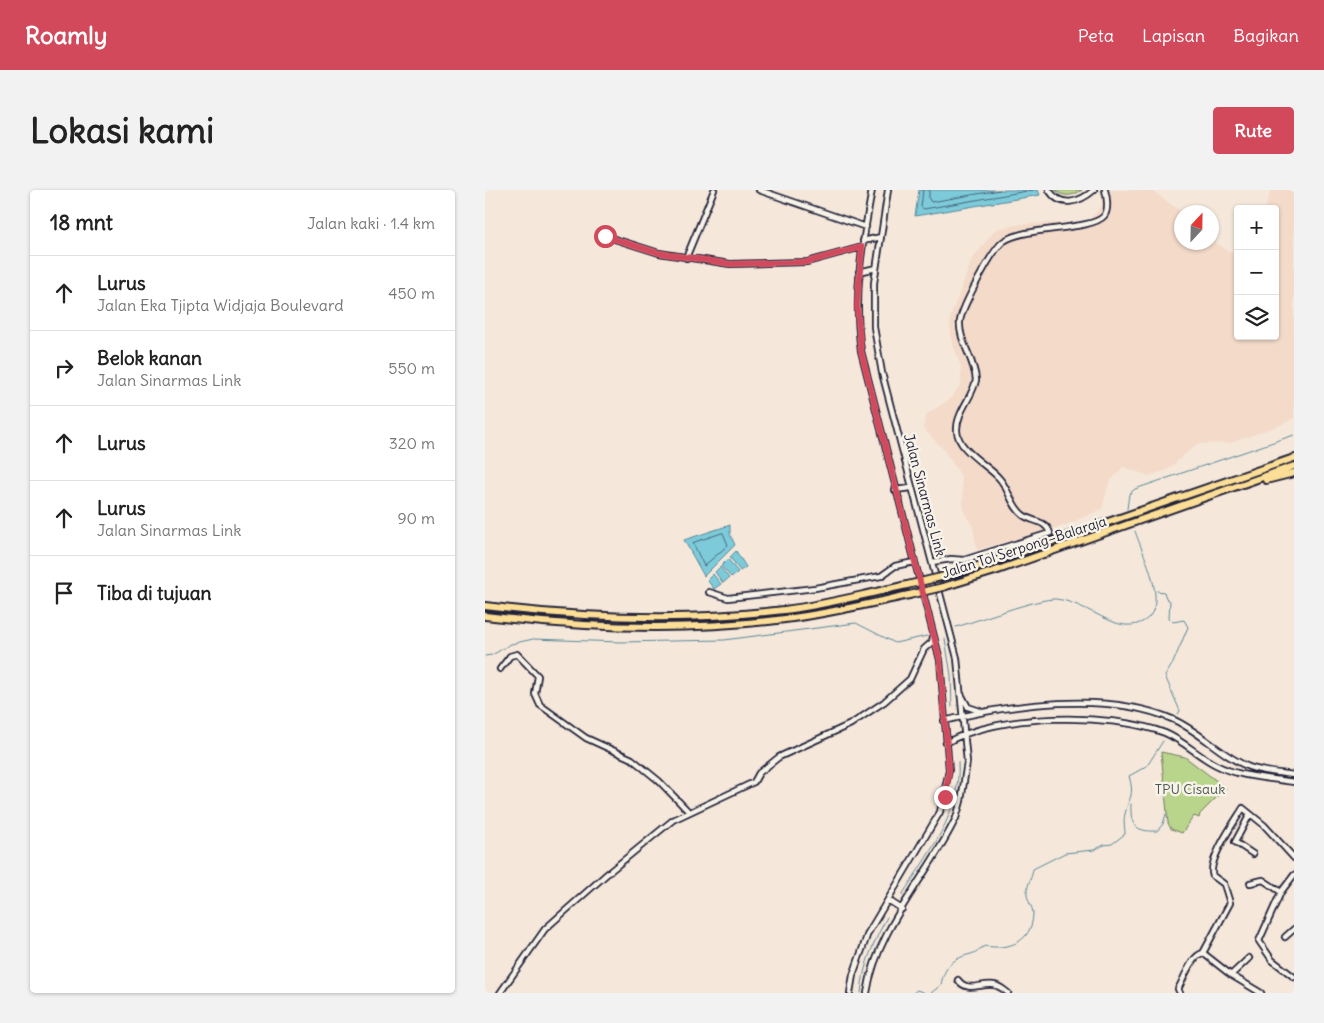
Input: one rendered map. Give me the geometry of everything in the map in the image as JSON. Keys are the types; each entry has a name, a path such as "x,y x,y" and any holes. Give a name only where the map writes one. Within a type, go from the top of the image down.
{"highway":[{"name":"Jalan Tol Serpong–Balaraja","path":"485,606 546,614 628,617 702,616 784,610 941,578 1261,469 1294,456"},
{"name":"Jalan Tol Serpong–Balaraja","path":"485,616 555,624 628,627 702,626 785,620 943,587 995,571 1294,466"},
{"path":"1223,491 1294,473"}],"street":[{"path":"686,258 714,190"},
{"path":"759,190 865,227"},
{"name":"Jalan Sinarmas Link","path":"872,190 859,272 857,306 861,351 941,670 946,743"},
{"name":"Jalan Sinarmas Link","path":"867,993 869,979 883,940 956,818 961,801 967,762 961,716 957,658 911,488 877,348 873,306 876,268 888,190"},
{"path":"1049,190 1055,198 1065,202 1084,198 1094,190"},
{"path":"932,562 951,559 964,560 1049,533 1048,527 1021,514 999,478 964,447 959,438 958,424 976,380 962,334 960,318 993,251 1003,241 1031,232 1083,224 1101,218 1106,212 1105,190"},
{"path":"605,236 659,253 730,264 807,262 862,247"},
{"path":"863,241 881,236"},
{"path":"859,272 876,268"},
{"path":"895,490 911,488"},
{"path":"709,592 728,598 807,589 881,576 895,566 914,562"},
{"path":"501,993 545,929 673,820 754,782 759,773 779,758 869,713 910,679 924,649 932,642 933,634"},
{"path":"500,669 511,656 518,655 538,676 535,694 539,704 585,738 633,759 659,781 689,812"},
{"path":"960,691 969,707 976,710 989,711"},
{"path":"943,721 989,711 1067,702 1105,705 1150,712 1185,725 1249,766 1294,776"},
{"path":"850,993 853,975 868,933 940,812 949,770 946,743 963,733 1039,720 1085,720 1122,723 1164,733 1218,766 1233,771 1294,782"},
{"path":"1179,993 1187,970 1199,954 1203,953 1230,903 1225,886 1213,876 1211,869 1222,843 1243,808 1294,858"},
{"path":"1250,814 1235,841 1253,854"},
{"path":"1294,875 1281,892 1259,943 1272,960 1294,977"},
{"path":"1250,883 1263,880 1281,892"},
{"path":"888,900 902,909"},
{"path":"1285,937 1294,929"},
{"path":"1203,953 1231,975 1261,993"},
{"path":"1231,975 1249,958"},
{"path":"959,980 961,985 970,989 992,985 1008,993"}],"shaded area":[{"path":"1104,190 1151,190 1174,206 1174,250 1219,250 1219,245 1231,253 1234,252 1234,340 1279,340 1279,205 1266,205 1271,190 1294,190 1294,418 1283,424 1231,443 1197,444 1167,470 1149,476 1123,467 1109,483 1102,509 1066,525 977,550 973,527 964,512 961,476 944,450 923,428 927,414 949,400 961,384 961,367 951,339 950,318 972,259 996,229 1021,224 1088,222 1101,206"}],"green space":[{"path":"1055,190 1082,190 1069,195"},
{"name":"TPU Cisauk","path":"1161,752 1185,757 1226,788 1200,814 1199,818 1194,816 1182,833 1171,829 1168,823"}],"water":[{"path":"919,190 1038,190 1040,195 915,216"},
{"path":"730,525 730,534 735,545 704,576 684,540"},
{"path":"736,551 746,567 740,571 730,557"},
{"path":"728,559 738,572 731,577 721,566"},
{"path":"720,567 729,578 723,583 715,572"},
{"path":"713,574 721,584 714,589 707,580"}],"waterway":[{"path":"1127,509 1129,494 1135,489 1294,435"},
{"path":"956,627 1036,602 1056,599 1064,600 1119,624 1133,625 1142,622 1151,615 1155,605 1155,593 1148,566 1135,531"},
{"path":"1157,591 1164,592 1166,598 1170,601 1169,618 1173,622 1184,620 1188,627 1173,663 1165,676 1180,711 1178,714"},
{"path":"485,656 492,655 511,644 533,639 620,642 724,640 856,623 895,643 927,636"},
{"path":"945,639 951,675 952,707"},
{"path":"931,993 941,985 947,968 955,961 975,953 985,946 1002,947 1010,945 1023,938 1028,932 1032,924 1033,914 1027,895 1033,869 1065,853 1094,850 1104,845 1112,844 1125,834 1124,817 1131,796 1129,776 1147,766 1163,741"},
{"path":"902,895 932,849 949,816 958,781 958,762"},
{"path":"1131,804 1133,822 1135,826 1144,830 1157,831 1163,824 1166,814"},
{"path":"861,993 867,963 887,917"},
{"path":"913,993 917,990 925,993"}],"route":[{"path":"605,236 659,253 730,264 807,262 862,247 857,282 858,328 861,351 866,377 940,660 943,721 949,770 945,797"}]}
